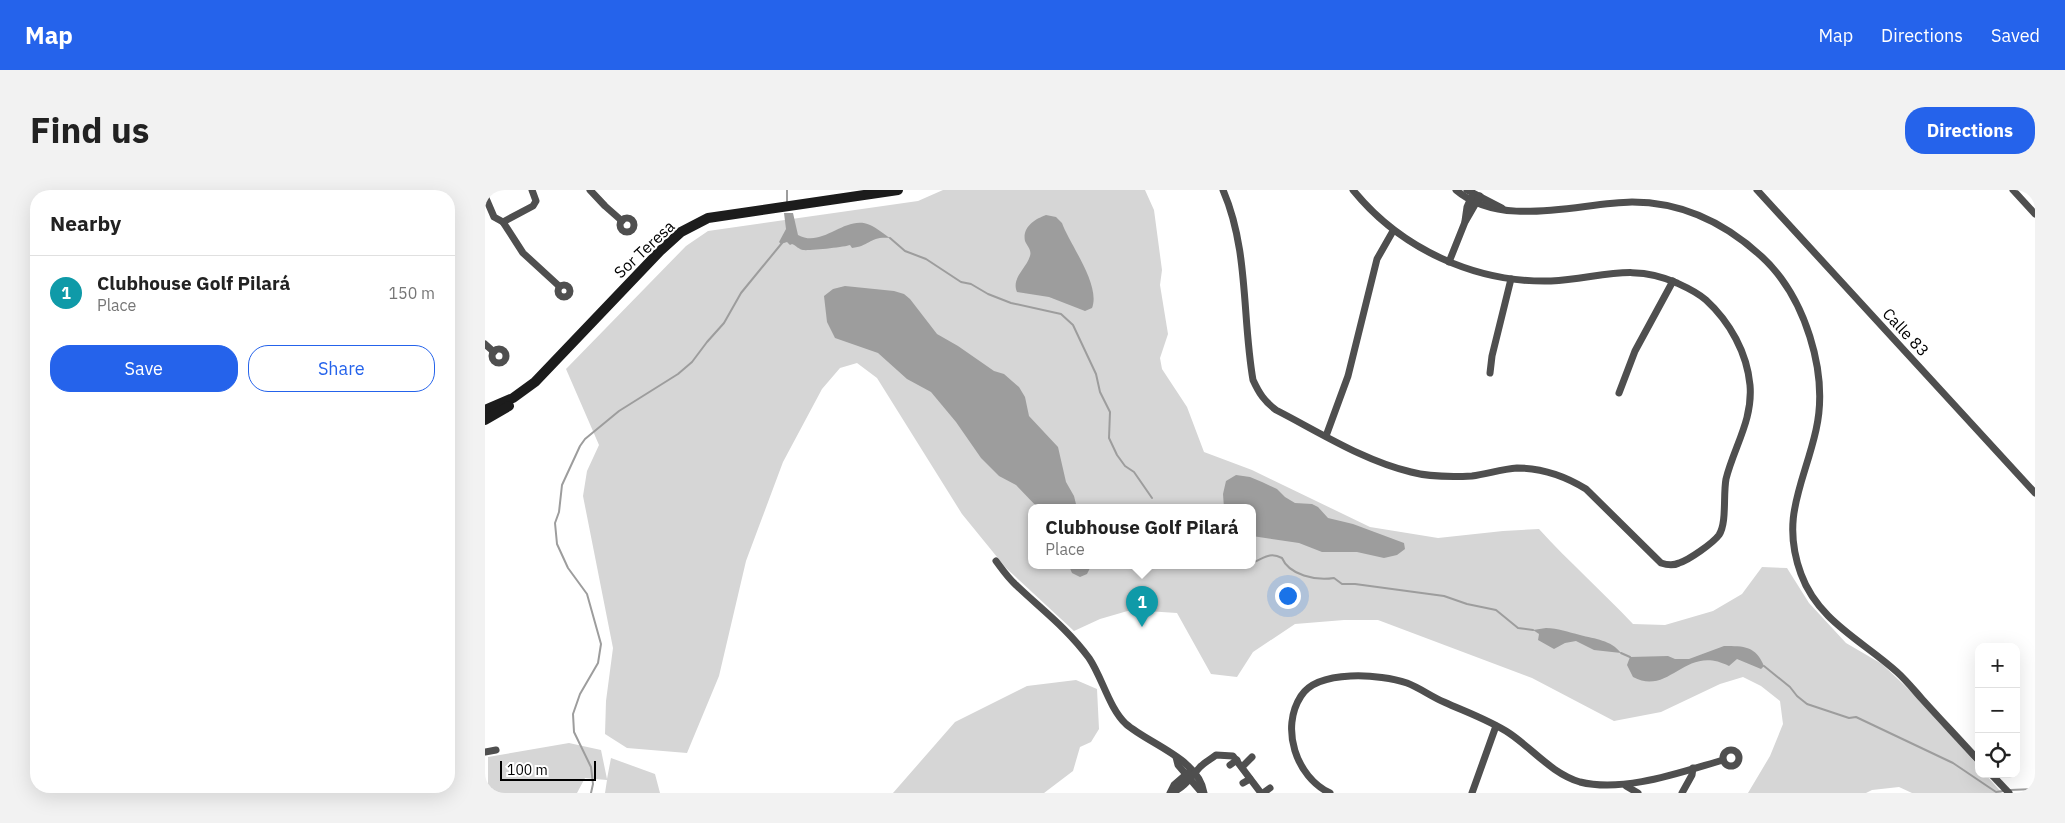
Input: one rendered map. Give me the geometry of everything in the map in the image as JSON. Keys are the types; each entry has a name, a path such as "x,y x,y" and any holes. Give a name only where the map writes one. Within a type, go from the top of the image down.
{"street":[{"path":"503,222 535,204 532,190"},
{"path":"590,190 622,221"},
{"name":"Sor Teresa","path":"485,420 517,400 529,390 660,251 681,232 708,218 898,190"},
{"path":"1223,190 1232,211 1239,238 1253,380 1266,403 1367,457 1412,473 1472,476 1516,468 1539,470 1573,481 1586,489 1661,563 1669,565 1678,564 1720,534 1727,479 1744,429 1751,400 1750,384 1744,356 1730,328 1705,299 1693,290 1673,281 1657,275 1639,272 1617,272 1570,280 1511,279 1473,271 1430,254 1393,231 1353,190"},
{"path":"1456,190 1502,208 1550,212 1611,203 1633,202 1684,209 1729,231 1763,257 1775,270 1805,323 1811,338 1817,365 1819,394 1817,427 1794,504 1792,530 1795,553 1801,575 1811,594 1841,629 1897,672 1975,757"},
{"name":"Calle 83","path":"1757,190 2035,493"},
{"path":"2013,190 2035,214"},
{"path":"485,196 494,217 503,222 526,257 559,286"},
{"path":"1449,262 1473,196"},
{"path":"1326,436 1348,376 1377,259 1393,231"},
{"path":"1490,372 1492,356 1511,279"},
{"path":"1619,393 1635,351 1673,281"},
{"path":"485,344 494,352"},
{"name":"Sor Teresa","path":"485,410 513,398 535,382"},
{"path":"996,561 1015,584 1068,632 1089,658 1122,720 1140,734 1163,746 1176,757 1190,775 1202,784 1203,793"},
{"path":"1326,792 1308,776 1291,738 1291,725 1303,692 1315,683 1348,676 1401,682 1415,686 1510,733 1554,770 1581,783 1625,786 1723,760"},
{"path":"1472,793 1496,726"},
{"path":"485,752 496,750"},
{"path":"1170,793 1174,785 1216,755 1233,756 1233,762 1242,767 1250,778 1265,792"},
{"path":"1242,767 1253,757"},
{"path":"1682,793 1693,775 1693,768"},
{"path":"1243,783 1250,778"},
{"path":"1995,778 2009,793"},
{"path":"1625,786 1638,793"}],"shaded area":[{"path":"943,190 1145,190 1154,210 1162,270 1160,285 1168,334 1160,358 1162,369 1187,407 1204,452 1252,470 1370,527 1438,538 1539,529 1633,624 1665,625 1713,611 1742,594 1762,567 1787,568 1809,603 1846,643 1882,664 1921,701 1975,762 1975,778 1989,778 2002,793 1912,793 1899,787 1872,790 1866,793 1748,793 1770,756 1783,724 1780,701 1761,686 1743,677 1720,684 1661,712 1614,721 1532,678 1378,620 1344,620 1295,624 1253,652 1237,677 1211,674 1177,613 1131,610 1100,619 1074,631 1006,568 962,514 877,378 857,363 840,368 822,389 783,462 746,561 719,676 687,753 627,748 605,734 606,701 613,648 583,496 587,471 599,445 566,369 686,246 708,231 918,201"},
{"path":"784,213 793,213 798,235 807,238 816,238 852,224 861,223 873,226 890,238 878,238 852,248 850,245 827,249 802,250 787,242 781,244 779,242 786,229"},
{"path":"1046,215 1056,217 1062,223 1089,277 1094,299 1092,308 1085,311 1049,297 1017,292 1017,278 1028,261 1030,254 1025,241 1025,232 1030,224"},
{"path":"845,286 894,291 904,294 937,334 994,371 1004,374 1019,387 1025,397 1029,416 1058,447 1066,482 1076,504 1034,504 1016,485 999,476 981,458 956,422 931,392 907,379 878,353 835,338 827,322 824,296 833,289"},
{"path":"1236,475 1250,477 1277,489 1295,503 1312,504 1318,507 1328,518 1353,524 1404,543 1405,549 1397,555 1384,558 1357,552 1322,552 1299,543 1256,537 1256,504 1224,504 1223,494 1226,481"},
{"path":"1070,569 1090,569 1087,574 1080,577 1072,573"},
{"path":"1559,629 1602,641 1612,645 1621,653 1594,650 1576,641 1565,643 1554,649 1538,640 1539,634 1533,630"},
{"path":"1724,646 1738,646 1753,651 1761,659 1764,666 1761,669 1737,659 1729,666 1714,661 1701,661 1657,680 1646,681 1633,677 1627,665 1630,657 1668,656 1675,659 1689,659"},
{"path":"1076,680 1097,689 1099,729 1091,742 1080,747 1073,771 1044,793 893,793 955,722 1027,686"},
{"path":"569,743 601,750 607,779 611,758 655,774 660,793 605,793 607,780 585,778 577,793 488,793 488,757"}],"waterway":[{"path":"787,190 787,203"},
{"path":"890,238 905,251 926,259 961,282 971,284 988,294 1011,303 1061,314 1073,325 1096,374 1100,392 1110,412 1109,438 1117,455 1125,466 1134,472 1152,498"},
{"path":"591,793 593,784 591,767 574,732 573,714 580,694 598,663 601,644 587,594 568,568 557,544 555,523 559,512 562,485 585,439 619,411 678,374 692,362 724,323 741,293 782,243"},
{"path":"1256,561 1273,555 1282,558 1291,569 1304,576 1319,579 1334,578 1342,584 1355,584 1444,596 1467,604 1496,610 1518,628 1533,630"},
{"path":"1621,653 1630,657"},
{"path":"1764,666 1807,704 1849,718 1856,717 1953,763 1996,792 2003,791"},
{"path":"2010,790 2035,789"}],"place":[{"name":"Clubhouse Golf Pilará","path":"1142,627"}]}
